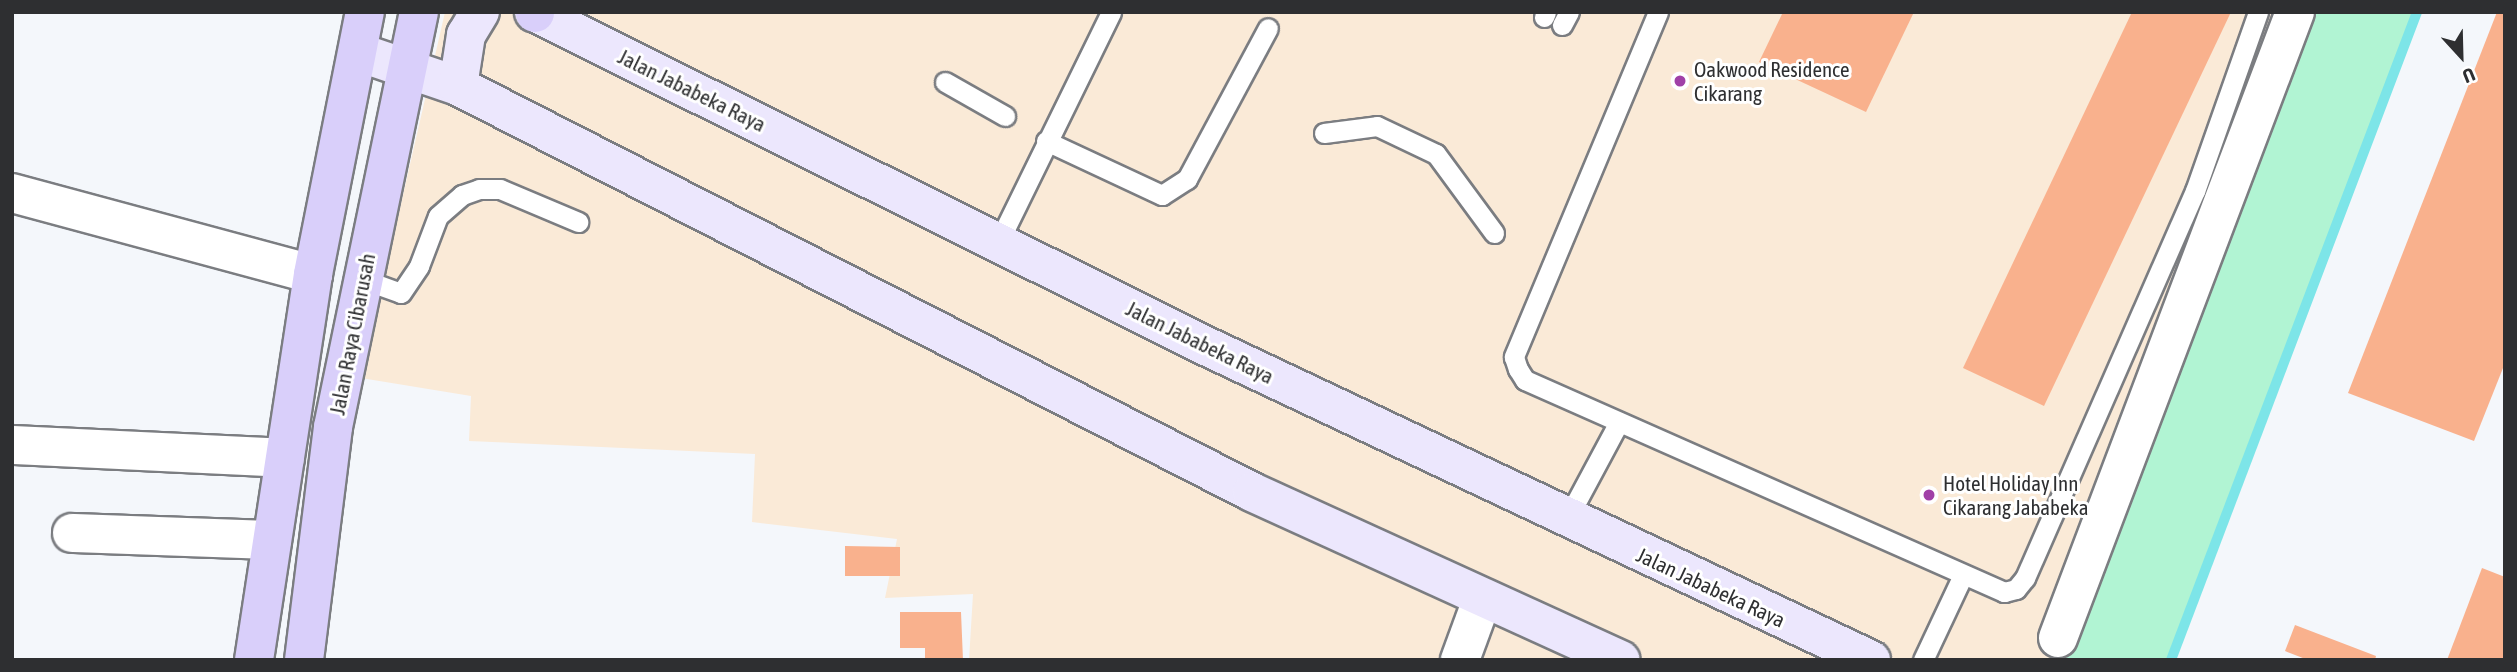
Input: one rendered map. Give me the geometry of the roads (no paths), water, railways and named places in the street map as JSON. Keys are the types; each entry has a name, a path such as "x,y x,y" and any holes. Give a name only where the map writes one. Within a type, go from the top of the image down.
{"main road":[{"path":"254,660 313,274 365,12"},
{"name":"Jalan Raya Cibarusah","path":"304,660 333,427 419,12"},
{"path":"458,86 466,35 481,12"},
{"name":"Jalan Jababeka Raya","path":"535,12 1567,519 1871,660"},
{"path":"358,52 407,66 458,86 1240,486 1482,600 1620,660"}],"street":[{"path":"2058,638 2295,12"},
{"path":"12,193 313,274"},
{"path":"12,445 285,458"},
{"path":"72,533 272,540"},
{"path":"1460,660 1482,600"}],"lane":[{"path":"999,241 1111,12"},
{"path":"1658,12 1514,357 1525,380 2004,592 2016,589 2025,578 2195,191 2258,12"},
{"path":"1046,141 1162,195 1187,179 1268,28"},
{"path":"945,82 1005,117"},
{"path":"1324,133 1377,126 1436,154 1494,233"},
{"path":"362,279 401,293 419,266 438,216 462,195 479,189 500,189 578,222"},
{"path":"1567,519 1619,422"},
{"path":"1923,660 1963,575"}],"waterway":[{"path":"2171,660 2417,12"}],"place":[{"name":"Oakwood Residence Cikarang","path":"1680,81"},
{"name":"Hotel Holiday Inn Cikarang Jababeka","path":"1929,495"}]}
